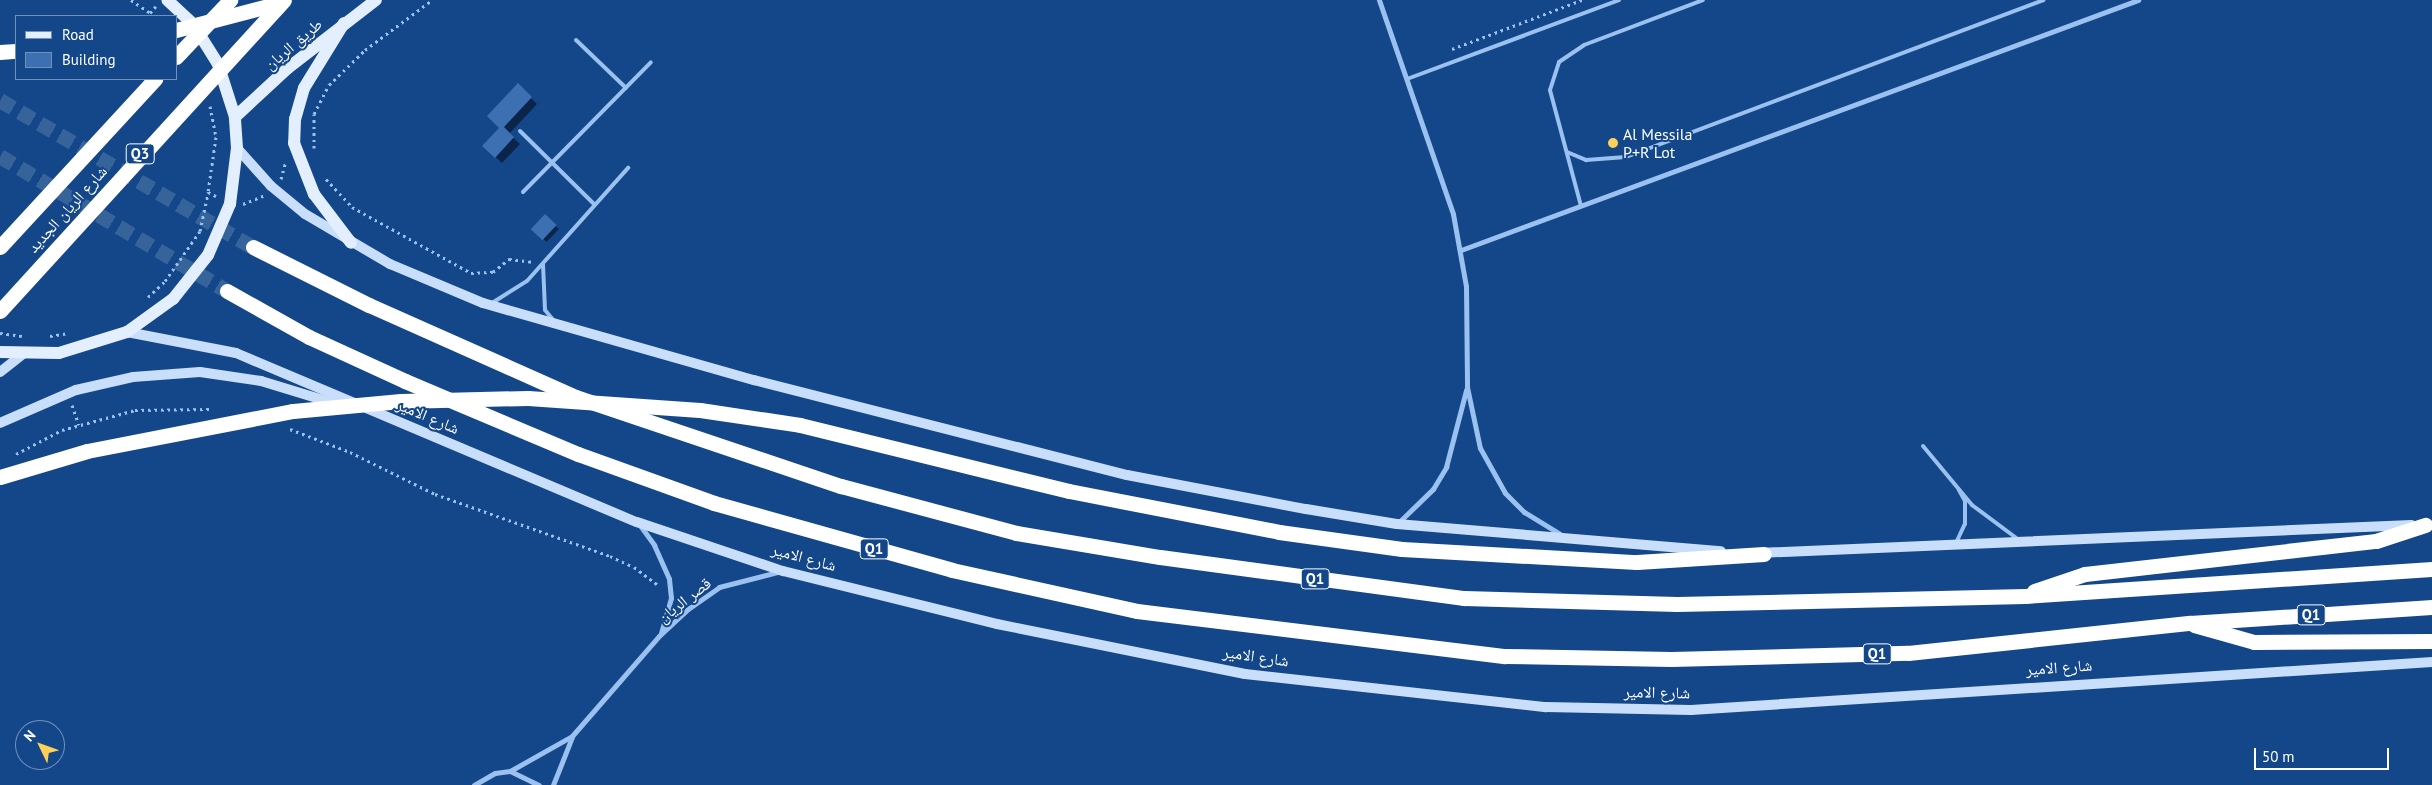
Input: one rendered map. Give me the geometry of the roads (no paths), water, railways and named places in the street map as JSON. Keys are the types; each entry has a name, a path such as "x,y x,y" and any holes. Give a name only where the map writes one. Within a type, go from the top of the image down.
{"highway":[{"path":"178,55 230,0"},
{"path":"178,30 263,10 283,0"},
{"name":"شارع الريان الجديد","path":"0,310 283,0"},
{"path":"0,52 15,51"},
{"name":"شارع الريان الجديد","path":"0,247 154,80"},
{"name":"Q1","path":"253,247 369,305 576,397 841,486 1016,533 1464,598 1677,604 2025,596 2432,569"},
{"name":"شارع الامير","path":"227,291 309,337 405,381 578,454 714,503 952,570 1137,611 1505,656 1670,659 1908,653 2190,623 2432,607"},
{"path":"0,477 87,451 294,411 401,401 528,398 700,410 800,425 1069,491 1279,532 1402,549 1637,562 1764,554"},
{"path":"2025,596 2085,574 2376,541 2429,525"},
{"path":"2190,623 2254,642 2432,641"}],"main road":[{"path":"0,352 23,354 59,353 127,332 173,299 208,255 230,204 237,148 234,117 218,64 193,24 167,0"},
{"name":"طريق الريان","path":"234,117 344,24 376,0"},
{"path":"344,24 304,88 295,119 294,143 314,194 351,243"},
{"path":"237,148 271,186 351,243 425,280 492,303 557,324 754,380 1127,475 1397,524 1764,554 2019,540 2429,525"},
{"name":"شارع الامير","path":"127,332 236,352 406,426 637,522 783,571 997,624 1245,674 1546,707 1691,710 2432,662"},
{"path":"0,372 23,354"},
{"path":"0,423 76,390 133,377 200,372 261,381 406,426"}],"street":[{"path":"1379,0 1438,166 1461,250 1466,286 1467,387 1480,448 1505,494 1531,517 1569,538"},
{"path":"1461,250 2138,0"},
{"path":"1397,524 1432,489 1446,467 1467,387"},
{"name":"قصر الريان","path":"637,522 654,545 671,598 660,636"},
{"name":"قصر الريان","path":"474,785 495,773 510,772 572,736 660,636 719,587 783,571"},
{"name":"قصر الريان","path":"553,785 572,736"},
{"path":"510,772 539,785"}],"lane":[{"path":"1407,79 1619,0"},
{"path":"1581,206 1550,90 1559,62 1584,45 1703,0"},
{"path":"1567,152 1586,160 1626,157 2043,0"},
{"path":"576,40 626,88"},
{"path":"523,192 554,164 651,62"},
{"path":"520,130 595,205"},
{"path":"492,303 527,281 628,168"},
{"path":"542,264 545,310 557,324"},
{"path":"1923,446 1994,524 2019,540"},
{"path":"1954,482 1964,501 1965,524 1956,544"}],"tunnel":[{"path":"0,100 253,247"},
{"path":"0,156 227,291"}],"place":[{"name":"Al Messila P+R Lot","path":"1613,143"}]}
